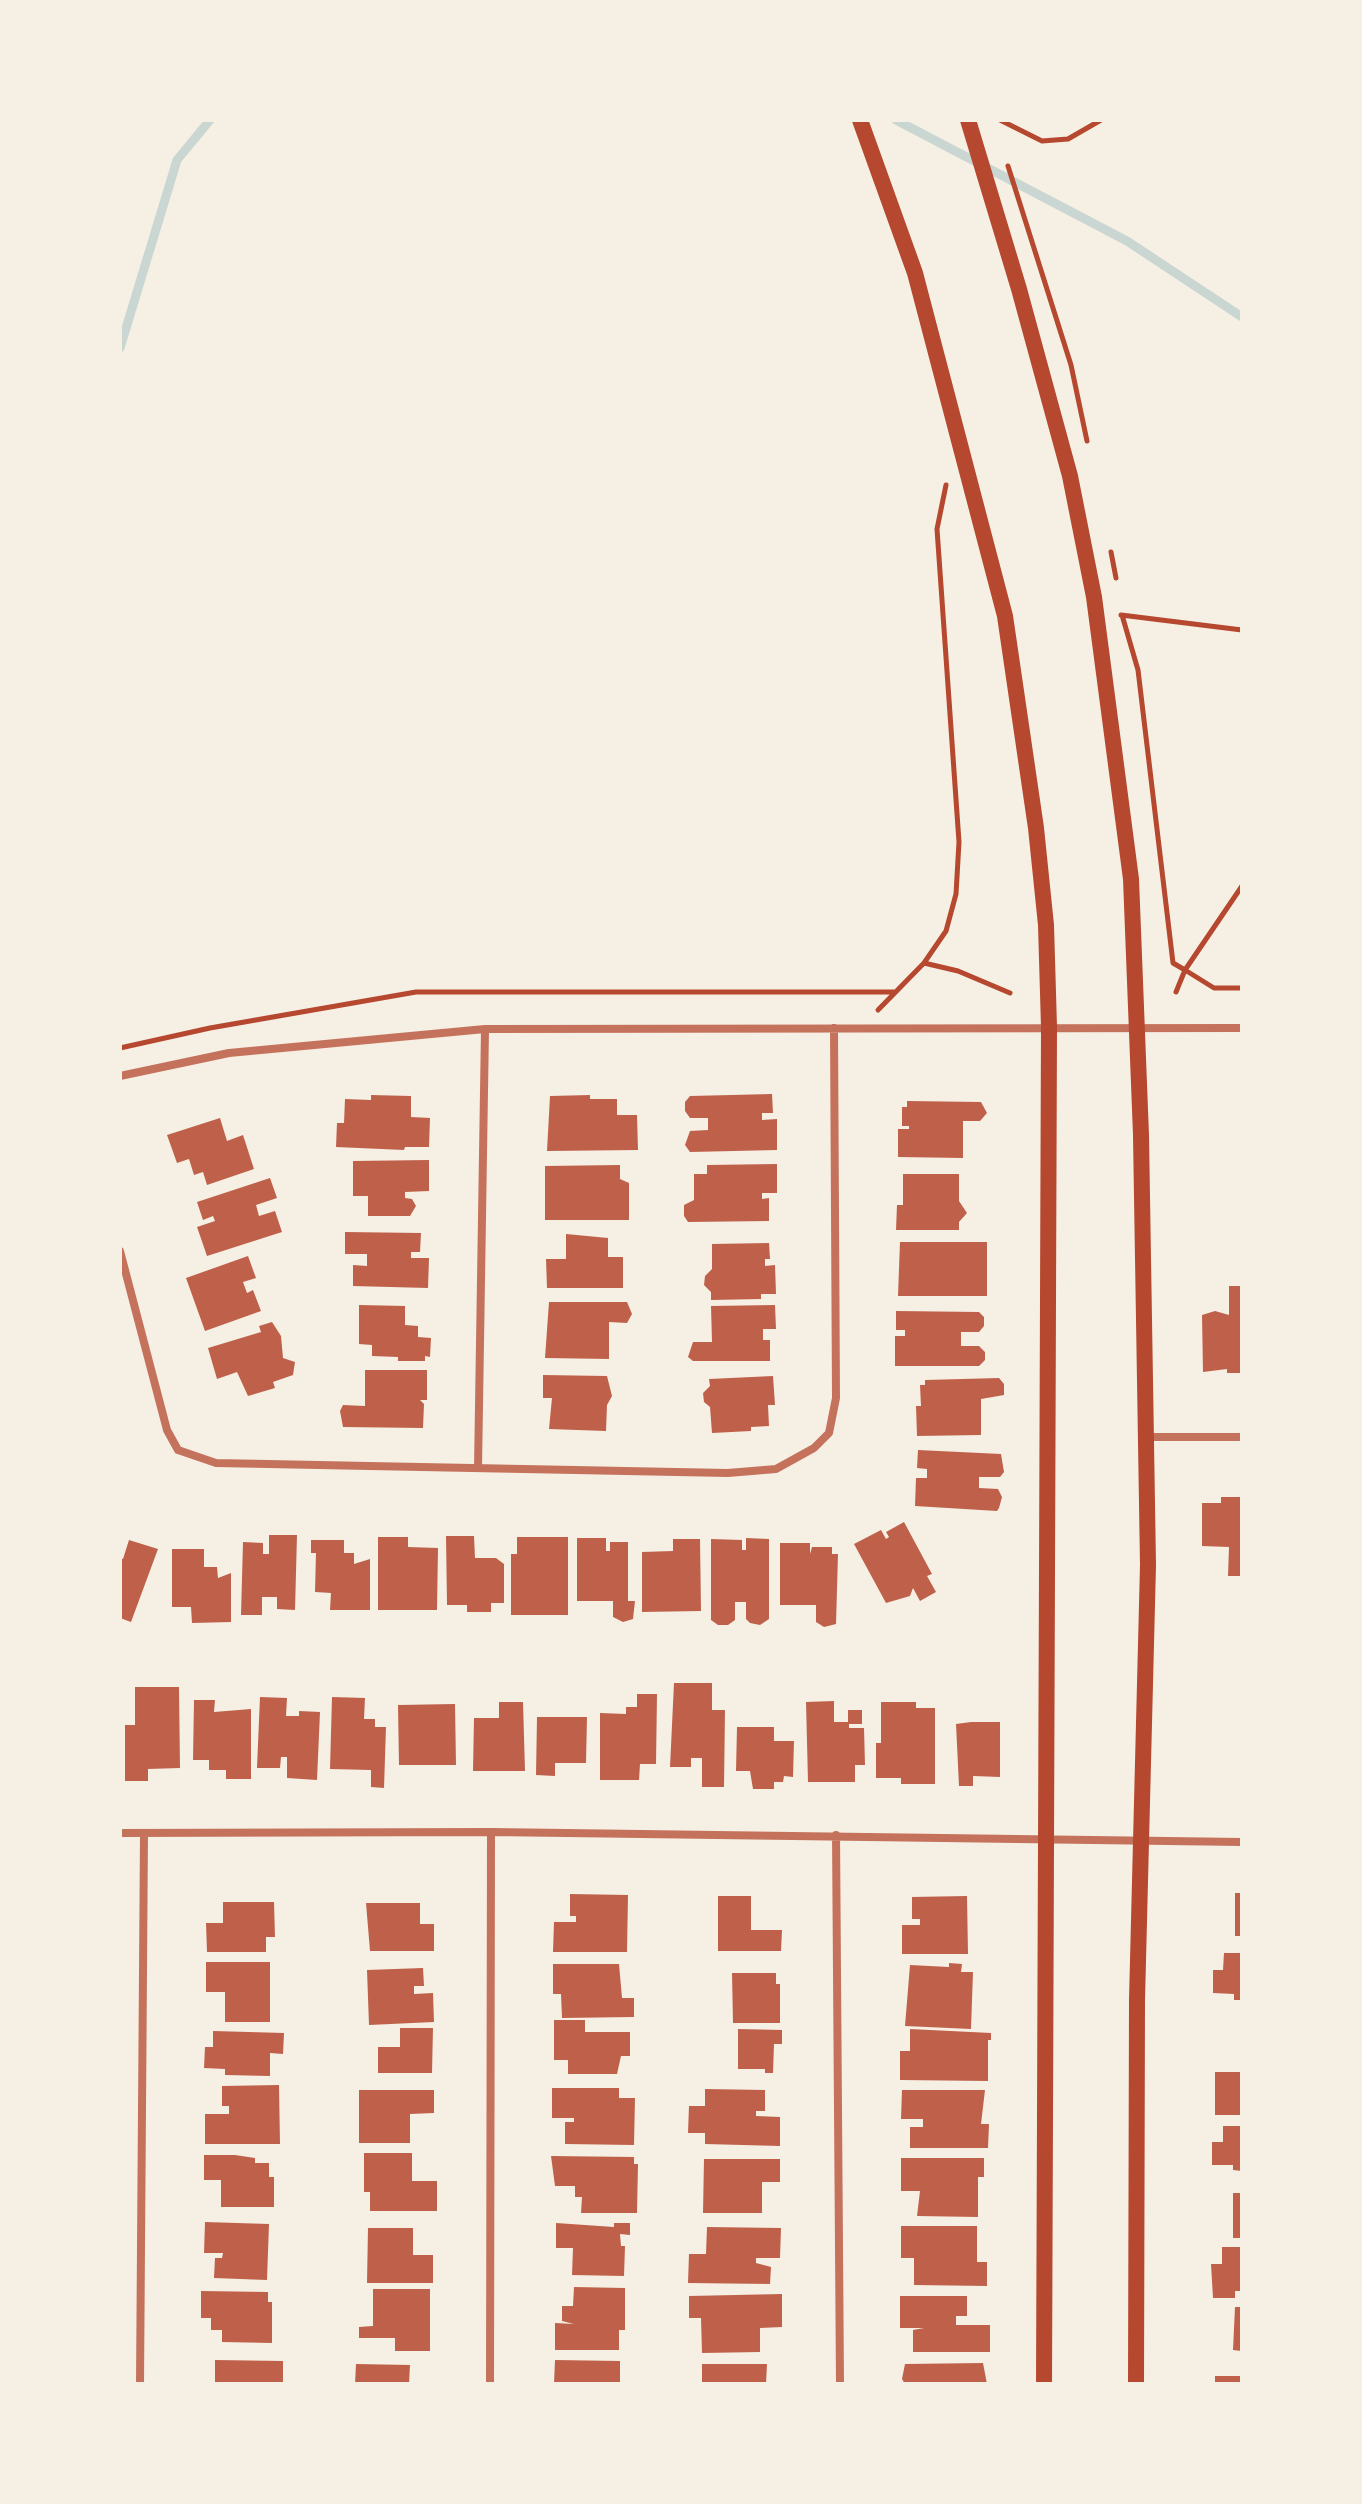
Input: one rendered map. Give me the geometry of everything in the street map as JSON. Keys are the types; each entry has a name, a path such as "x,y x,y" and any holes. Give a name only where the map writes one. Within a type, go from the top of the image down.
{"main road":[{"path":"860,120 915,273 1005,616 1036,828 1046,925 1049,1027 1044,2384"},
{"path":"968,120 1019,289 1070,476 1094,597 1116,746 1131,879 1148,1565 1137,2016 1136,2384"}],"street":[{"path":"120,1251 167,1430 178,1450 216,1463 728,1473 776,1469 814,1448 829,1433 836,1398 834,1028"},
{"path":"120,1076 229,1053 485,1029 1242,1028"},
{"path":"478,1468 485,1029"},
{"path":"1146,1437 1242,1437"},
{"path":"120,1833 491,1832 1242,1842"},
{"path":"490,2384 491,1832"},
{"path":"140,2384 144,1833"},
{"path":"836,1835 840,2384"}],"path":[{"path":"1000,120 1042,141 1068,139 1101,120"},
{"path":"1008,164 1071,365 1089,451"},
{"path":"859,1028 924,963 946,931 956,894 959,842 937,529 947,481"},
{"path":"1108,543 1118,589"},
{"path":"1120,602 1138,670 1173,963 1214,988 1242,988"},
{"path":"1121,615 1242,630"},
{"path":"1176,992 1185,970 1242,886"},
{"path":"924,963 958,971 1010,993"},
{"path":"120,1048 210,1028 416,992 896,992"}],"building":[{"path":"772,1094 773,1113 762,1113 762,1120 777,1119 777,1150 690,1152 685,1145 690,1131 708,1130 708,1118 690,1118 685,1111 685,1102 690,1096"},
{"path":"371,1095 411,1096 411,1117 430,1118 429,1147 405,1147 404,1150 336,1147 337,1123 344,1123 345,1099 371,1100"},
{"path":"590,1095 590,1099 617,1099 617,1115 637,1115 638,1150 547,1151 550,1096"},
{"path":"907,1101 981,1102 987,1113 980,1121 963,1121 963,1158 898,1157 898,1129 909,1129 909,1126 902,1126 902,1107 907,1107"},
{"path":"220,1118 227,1141 243,1135 254,1169 207,1185 203,1172 194,1175 189,1159 177,1163 167,1135"},
{"path":"429,1160 429,1191 405,1192 405,1198 412,1199 416,1206 410,1216 368,1216 368,1196 353,1196 353,1161"},
{"path":"777,1164 777,1193 762,1193 762,1199 769,1198 769,1221 688,1222 684,1216 684,1205 694,1200 694,1174 707,1174 707,1165"},
{"path":"620,1165 620,1179 629,1183 629,1220 545,1220 545,1166"},
{"path":"903,1174 959,1174 959,1201 967,1213 959,1222 959,1230 896,1230 897,1205 903,1205"},
{"path":"270,1178 277,1198 256,1205 259,1216 275,1211 282,1232 207,1256 197,1227 215,1221 213,1216 203,1220 197,1202"},
{"path":"345,1232 421,1233 420,1252 411,1252 411,1258 429,1258 428,1288 353,1286 353,1265 367,1266 367,1254 345,1254"},
{"path":"566,1234 608,1238 608,1257 623,1257 623,1288 547,1288 546,1259 566,1259"},
{"path":"900,1242 987,1242 987,1296 898,1296"},
{"path":"769,1243 770,1259 765,1259 765,1266 775,1265 776,1294 761,1294 761,1299 711,1300 711,1292 704,1285 705,1276 712,1269 712,1244"},
{"path":"248,1256 256,1278 243,1282 247,1293 253,1290 261,1311 205,1331 186,1278"},
{"path":"1229,1286 1242,1286 1242,1373 1227,1373 1227,1369 1203,1372 1202,1315 1215,1311 1229,1315"},
{"path":"549,1302 627,1302 632,1314 627,1323 609,1322 609,1359 545,1358"},
{"path":"359,1305 405,1306 405,1325 418,1326 418,1337 431,1338 430,1357 425,1356 425,1361 398,1361 398,1357 372,1356 372,1345 359,1344"},
{"path":"775,1305 776,1329 763,1329 763,1340 770,1340 770,1361 693,1361 688,1357 693,1342 712,1342 711,1306"},
{"path":"896,1311 979,1312 984,1317 984,1326 979,1332 961,1332 961,1346 979,1346 985,1352 985,1360 979,1366 895,1366 895,1336 905,1336 905,1330 896,1330"},
{"path":"272,1322 281,1336 283,1358 295,1362 293,1375 273,1382 275,1388 248,1396 237,1372 217,1379 208,1348 261,1332 259,1326"},
{"path":"365,1370 427,1370 427,1400 420,1400 424,1404 423,1428 343,1427 340,1411 343,1405 365,1406"},
{"path":"543,1375 607,1376 612,1396 607,1405 606,1431 549,1429 552,1398 543,1398"},
{"path":"773,1376 775,1405 768,1405 769,1426 751,1427 751,1431 712,1433 710,1407 704,1402 703,1393 710,1386 709,1379"},
{"path":"999,1378 1004,1384 1004,1395 981,1399 981,1435 917,1436 916,1406 921,1406 920,1385 925,1385 925,1380"},
{"path":"918,1450 1001,1454 1004,1472 1000,1477 979,1477 979,1488 998,1489 1002,1497 997,1511 915,1506 916,1478 927,1478 927,1469 917,1468"},
{"path":"1221,1497 1240,1497 1242,1502 1242,1576 1228,1576 1229,1547 1202,1546 1202,1503 1221,1503"},
{"path":"904,1522 932,1574 927,1576 936,1592 920,1601 913,1588 910,1596 886,1603 854,1544 881,1530 886,1539 889,1537 886,1532"},
{"path":"269,1535 297,1535 295,1610 277,1609 277,1597 262,1597 262,1615 241,1615 243,1542 263,1543 263,1554 269,1554"},
{"path":"446,1536 474,1536 475,1558 496,1558 504,1564 504,1603 491,1603 491,1612 467,1612 467,1605 447,1605"},
{"path":"378,1537 408,1537 408,1547 438,1548 437,1610 378,1610"},
{"path":"517,1537 568,1537 568,1615 511,1615 511,1554 517,1554"},
{"path":"577,1538 606,1538 606,1551 610,1551 610,1542 628,1542 628,1601 635,1601 633,1619 623,1622 613,1617 613,1601 577,1601"},
{"path":"746,1538 769,1539 769,1619 760,1625 750,1623 746,1619 746,1602 735,1602 735,1620 728,1625 718,1625 711,1620 711,1539 742,1540 742,1550 746,1550"},
{"path":"673,1539 700,1539 701,1611 642,1612 642,1552 673,1551"},
{"path":"129,1540 158,1549 131,1622 120,1618 120,1558 123,1559"},
{"path":"311,1540 344,1540 344,1553 354,1553 354,1564 370,1559 370,1610 330,1610 331,1593 315,1592 316,1553 311,1553"},
{"path":"780,1543 810,1543 810,1554 812,1547 832,1547 832,1554 838,1554 836,1624 824,1627 816,1622 816,1605 780,1605"},
{"path":"172,1549 204,1549 204,1567 217,1567 218,1578 231,1573 231,1622 192,1623 191,1607 172,1607"},
{"path":"674,1683 712,1683 712,1710 725,1710 724,1787 702,1787 702,1758 691,1758 691,1767 670,1767"},
{"path":"135,1687 179,1687 180,1768 148,1769 148,1781 125,1781 125,1725 135,1725"},
{"path":"637,1694 657,1694 656,1764 640,1764 639,1780 600,1780 600,1713 626,1714 626,1707 637,1707"},
{"path":"260,1697 287,1698 286,1716 299,1716 299,1711 320,1712 317,1780 287,1778 287,1757 281,1757 280,1768 257,1768"},
{"path":"332,1697 365,1698 364,1719 375,1719 375,1727 386,1727 384,1788 371,1787 371,1770 330,1769"},
{"path":"194,1700 215,1700 214,1712 251,1709 251,1779 226,1779 226,1770 209,1770 209,1760 193,1760"},
{"path":"834,1701 834,1722 848,1722 848,1710 862,1710 862,1724 849,1724 849,1728 864,1728 865,1765 855,1765 855,1782 808,1782 806,1702"},
{"path":"499,1702 523,1702 525,1771 473,1771 474,1718 499,1718"},
{"path":"881,1702 916,1702 916,1708 935,1708 935,1784 901,1784 901,1778 876,1778 876,1743 881,1743"},
{"path":"455,1704 456,1765 399,1765 398,1705"},
{"path":"537,1717 587,1717 586,1763 555,1763 555,1776 536,1775"},
{"path":"1000,1722 1000,1777 973,1776 973,1786 959,1786 956,1724"},
{"path":"737,1727 774,1727 774,1741 794,1741 793,1777 784,1776 783,1782 774,1782 774,1789 753,1789 750,1771 736,1771"},
{"path":"1235,1893 1242,1893 1242,1936 1235,1936"},
{"path":"570,1894 628,1895 627,1952 553,1952 554,1922 576,1922 576,1916 570,1916"},
{"path":"718,1896 751,1896 751,1930 782,1930 781,1951 718,1951"},
{"path":"967,1896 968,1954 902,1954 902,1925 920,1925 920,1919 912,1919 912,1897"},
{"path":"223,1902 274,1902 275,1937 266,1937 266,1952 207,1952 206,1923 223,1923"},
{"path":"366,1903 420,1903 420,1924 434,1924 434,1951 370,1951"},
{"path":"1224,1953 1242,1953 1242,2000 1234,2000 1234,1994 1213,1993 1213,1970 1223,1970"},
{"path":"206,1962 270,1962 270,2022 225,2022 225,1992 206,1992"},
{"path":"949,1963 962,1964 961,1972 973,1972 971,2029 905,2026 910,1965 949,1967"},
{"path":"553,1964 619,1964 622,1998 634,1998 634,2017 562,2018 561,1994 553,1994"},
{"path":"423,1968 424,1986 414,1986 414,1994 433,1993 434,2022 369,2025 367,1970"},
{"path":"732,1973 776,1973 776,1984 780,1984 780,2023 733,2023"},
{"path":"554,2020 585,2020 585,2032 630,2032 630,2056 621,2056 617,2074 568,2074 568,2060 554,2060"},
{"path":"400,2028 433,2028 432,2073 378,2073 378,2047 400,2047"},
{"path":"738,2029 782,2030 782,2044 774,2044 773,2073 765,2073 765,2069 738,2069"},
{"path":"910,2029 991,2033 991,2040 988,2040 988,2081 900,2080 900,2051 910,2051"},
{"path":"213,2031 284,2033 283,2054 270,2053 270,2076 225,2075 225,2069 204,2068 205,2047 213,2047"},
{"path":"1215,2072 1242,2072 1242,2115 1215,2115"},
{"path":"279,2085 280,2144 205,2144 205,2114 229,2114 229,2106 222,2106 222,2086"},
{"path":"552,2088 619,2088 619,2098 635,2098 634,2145 565,2144 565,2122 574,2122 574,2118 552,2118"},
{"path":"705,2089 765,2090 765,2111 756,2111 756,2116 780,2117 780,2146 705,2144 705,2133 688,2133 689,2106 705,2106"},
{"path":"359,2090 434,2090 434,2113 410,2114 410,2143 359,2143"},
{"path":"902,2090 985,2090 981,2124 989,2124 988,2148 910,2148 910,2127 923,2127 923,2119 901,2119"},
{"path":"1223,2126 1242,2126 1242,2171 1233,2170 1233,2165 1212,2165 1212,2142 1223,2142"},
{"path":"364,2153 412,2153 412,2181 437,2181 437,2211 370,2211 370,2192 364,2192"},
{"path":"204,2155 235,2155 255,2158 255,2163 269,2163 269,2177 274,2177 274,2207 221,2207 221,2180 204,2180"},
{"path":"551,2156 634,2157 634,2164 638,2164 637,2213 581,2213 582,2197 575,2197 575,2186 555,2186"},
{"path":"901,2158 984,2158 984,2177 978,2177 978,2217 917,2216 920,2191 901,2191"},
{"path":"704,2159 780,2159 780,2182 762,2182 762,2213 703,2213"},
{"path":"1233,2193 1242,2193 1242,2238 1233,2238"},
{"path":"205,2222 269,2224 267,2280 214,2278 215,2258 222,2258 223,2253 204,2253"},
{"path":"556,2223 614,2227 614,2223 630,2223 630,2235 620,2234 621,2246 625,2246 624,2276 572,2275 573,2248 556,2248"},
{"path":"901,2226 977,2226 977,2262 987,2262 987,2286 914,2285 914,2258 901,2258"},
{"path":"707,2227 781,2228 780,2258 756,2258 756,2263 771,2267 770,2284 688,2283 689,2254 706,2254"},
{"path":"368,2228 413,2228 413,2255 433,2255 433,2283 367,2283"},
{"path":"1222,2247 1242,2247 1242,2291 1235,2291 1235,2298 1213,2298 1211,2264 1222,2264"},
{"path":"574,2287 625,2288 625,2330 619,2330 619,2350 555,2350 555,2323 574,2324 562,2321 562,2306 573,2306"},
{"path":"373,2289 430,2289 430,2351 395,2351 395,2338 359,2338 359,2327 373,2326"},
{"path":"201,2291 268,2292 268,2302 272,2302 272,2343 222,2342 222,2330 211,2330 211,2318 201,2318"},
{"path":"782,2294 782,2327 760,2328 760,2352 702,2353 701,2318 689,2318 689,2296"},
{"path":"900,2296 967,2296 967,2316 956,2316 956,2325 990,2325 990,2352 913,2352 913,2330 924,2328 900,2328"},
{"path":"1235,2307 1242,2307 1242,2351 1233,2350"},
{"path":"215,2360 283,2361 283,2384 215,2384"},
{"path":"555,2360 620,2361 620,2384 554,2384"},
{"path":"983,2363 987,2384 905,2384 902,2379 905,2364"},
{"path":"356,2364 410,2365 409,2384 355,2384"},
{"path":"702,2364 767,2364 766,2384 702,2384"},
{"path":"1215,2376 1242,2376 1242,2384 1215,2384"}],"waterway":[{"path":"120,348 177,160 210,120"},
{"path":"896,120 1127,241 1242,317"}]}
